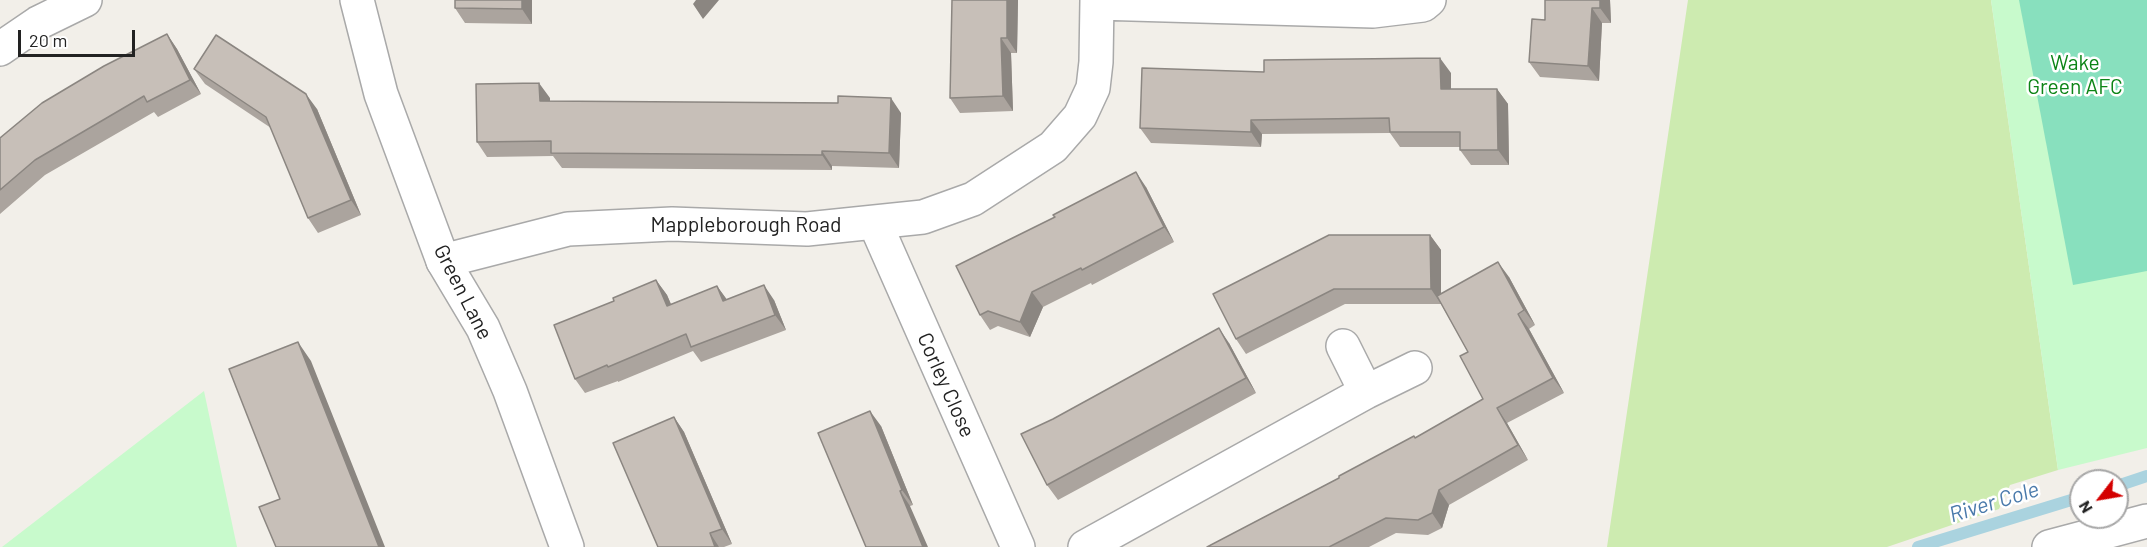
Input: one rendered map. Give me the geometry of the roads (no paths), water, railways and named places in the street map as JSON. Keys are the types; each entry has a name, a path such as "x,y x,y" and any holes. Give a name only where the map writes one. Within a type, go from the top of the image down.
{"street":[{"path":"0,49 38,23 85,0"},
{"name":"Green Lane","path":"357,0 381,94 443,261 483,328 517,411 567,547"},
{"path":"1097,2 1372,11 1423,5 1429,0"},
{"name":"Mappleborough Road","path":"443,261 568,229 672,224 807,229 923,217 974,199 1053,147 1080,116 1093,88 1097,2"},
{"name":"Corley Close","path":"875,223 1018,547"},
{"path":"1342,346 1366,392"},
{"path":"1085,547 1366,392 1415,368"},
{"path":"2049,547 2147,521"}],"waterway":[{"name":"River Cole","path":"2129,482 2147,476"},
{"name":"River Cole","path":"1918,547 2069,501"}],"park label":[{"name":"Wake Green AFC","path":"2075,75"}]}
